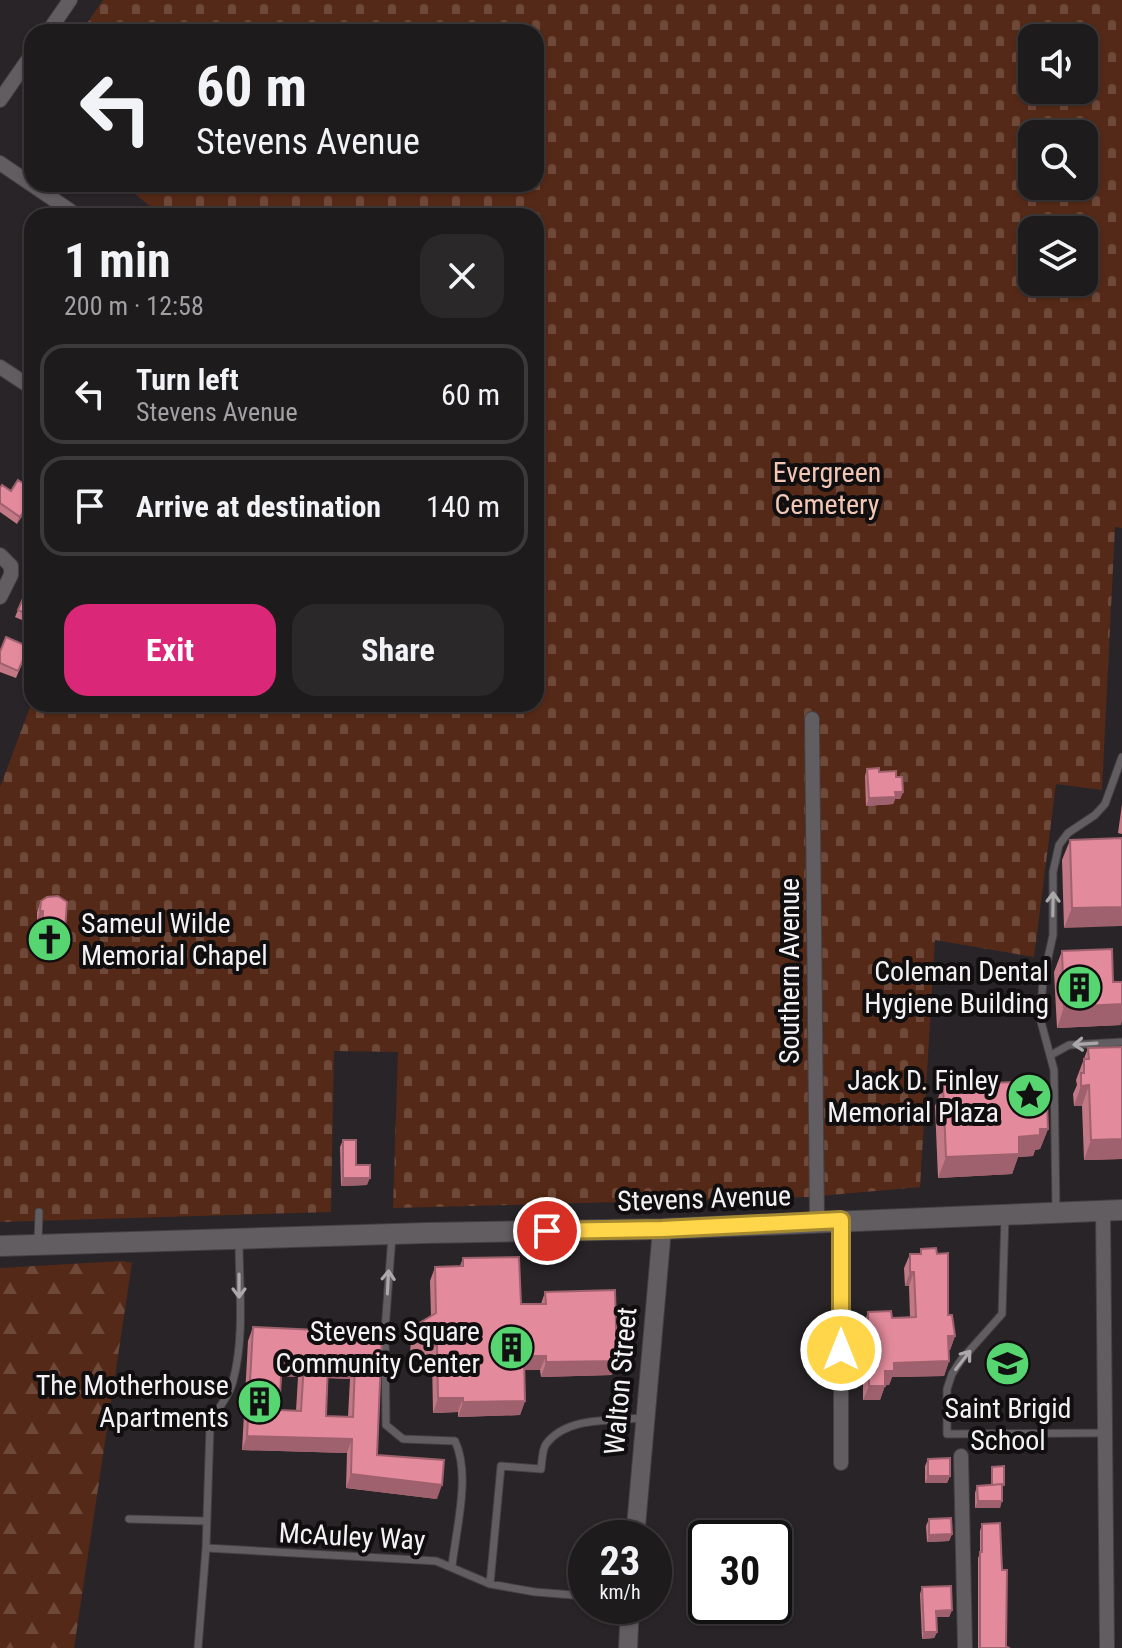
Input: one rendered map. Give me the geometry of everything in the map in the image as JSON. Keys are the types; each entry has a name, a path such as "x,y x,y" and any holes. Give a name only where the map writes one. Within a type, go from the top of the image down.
{"main road":[{"name":"Stevens Avenue","path":"0,1246 662,1229 1112,1210"}],"street":[{"path":"54,24 70,0"},
{"path":"0,100 6,78 24,61"},
{"path":"0,163 24,179"},
{"path":"43,192 66,208"},
{"path":"0,367 24,383"},
{"path":"0,555 11,566 11,575 0,597"},
{"name":"Southern Avenue","path":"812,719 817,1221"},
{"path":"1107,1648 1104,1433 1112,1210"},
{"path":"841,1220 841,1463"},
{"name":"Walton Street","path":"636,1520 662,1229"},
{"path":"961,1456 965,1648"},
{"path":"628,1648 629,1624"}],"lane":[{"path":"1056,1212 1054,1070 1040,1018 1043,981 1053,935 1053,872 1059,845 1068,833 1095,815 1105,804 1122,757"},
{"path":"1051,1055 1069,1045 1122,1042"},
{"path":"38,1245 39,1212"},
{"path":"1005,1214 1002,1314 952,1374 947,1389 947,1434 1104,1433"},
{"path":"392,1234 385,1330 386,1425 403,1439 455,1441 462,1456 463,1474 452,1566"},
{"path":"198,1648 206,1548 210,1426 233,1383 239,1333 239,1239"},
{"path":"375,1333 385,1330"},
{"path":"239,1333 251,1335"},
{"path":"490,1584 501,1466 541,1469 545,1446 561,1431 581,1423 645,1418"},
{"path":"129,1519 205,1521"},
{"name":"McAuley Way","path":"206,1548 267,1554 407,1558 452,1566 490,1584 568,1595"}],"green space":[{"name":"Evergreen Cemetery","path":"103,0 1122,0 1122,528 1115,527 1102,790 1056,784 1034,957 935,940 920,1187 808,1197 393,1208 398,1052 334,1051 331,1212 0,1222 0,787 28,712 544,712 544,208 152,208 133,192 544,192 544,24 86,24"},
{"path":"132,1263 74,1648 0,1648 0,1268"}],"building":[{"path":"18,480 24,484 24,511 20,517 0,503 2,485 11,491"},
{"path":"24,596 24,613 18,610"},
{"path":"6,637 24,645 24,658 18,671 0,663 0,652"},
{"path":"879,768 879,772 896,771 896,777 902,777 903,792 895,792 896,797 869,798 867,769"},
{"path":"1122,838 1122,907 1072,908 1070,840"},
{"path":"58,896 67,902 64,944 42,944 41,901"},
{"path":"1112,949 1113,982 1122,982 1122,1004 1064,1007 1062,951"},
{"path":"1122,1047 1122,1139 1091,1140 1089,1085 1081,1086 1084,1059 1089,1059 1088,1048"},
{"path":"1013,1082 1014,1099 1038,1097 1038,1103 1047,1102 1048,1129 1040,1129 1040,1135 1019,1137 1019,1154 946,1157 943,1085"},
{"path":"343,1140 356,1140 356,1165 370,1165 370,1178 343,1178"},
{"path":"936,1248 937,1254 948,1253 948,1315 952,1315 955,1336 948,1336 949,1361 894,1363 894,1371 885,1371 885,1386 869,1386 868,1312 891,1311 892,1318 916,1317 910,1254 921,1254 921,1249"},
{"name":"Stevens Square Community Center","path":"519,1257 521,1304 546,1304 545,1292 615,1290 617,1361 546,1362 546,1356 524,1356 525,1401 463,1402 463,1398 438,1398 437,1346 416,1340 416,1325 436,1313 435,1267 463,1266 463,1258"},
{"name":"The Motherhouse Apartments","path":"253,1327 382,1333 377,1455 444,1460 442,1485 351,1474 352,1439 247,1436","holes":["282,1362 304,1363 301,1411 279,1410","328,1364 355,1365 353,1417 326,1416"]},
{"path":"950,1458 950,1476 928,1476 928,1459"},
{"path":"1004,1466 1004,1485 992,1485 992,1467"},
{"path":"1002,1484 1002,1501 978,1501 977,1486"},
{"path":"951,1518 952,1534 929,1535 929,1519"},
{"path":"1000,1523 1002,1570 1007,1570 1006,1646 1009,1648 980,1648 982,1524"},
{"path":"951,1586 952,1610 936,1611 937,1632 924,1632 922,1587"}],"place":[{"name":"Sameul Wilde Memorial Chapel","path":"50,939"},
{"name":"Coleman Dental Hygiene Building","path":"1080,987"},
{"name":"Jack D. Finley Memorial Plaza","path":"1030,1096"},
{"name":"Stevens Square Community Center","path":"511,1347"},
{"name":"Saint Brigid School","path":"1008,1364"},
{"name":"The Motherhouse Apartments","path":"260,1401"}],"route":[{"path":"547,1231 841,1220 841,1350"}]}
